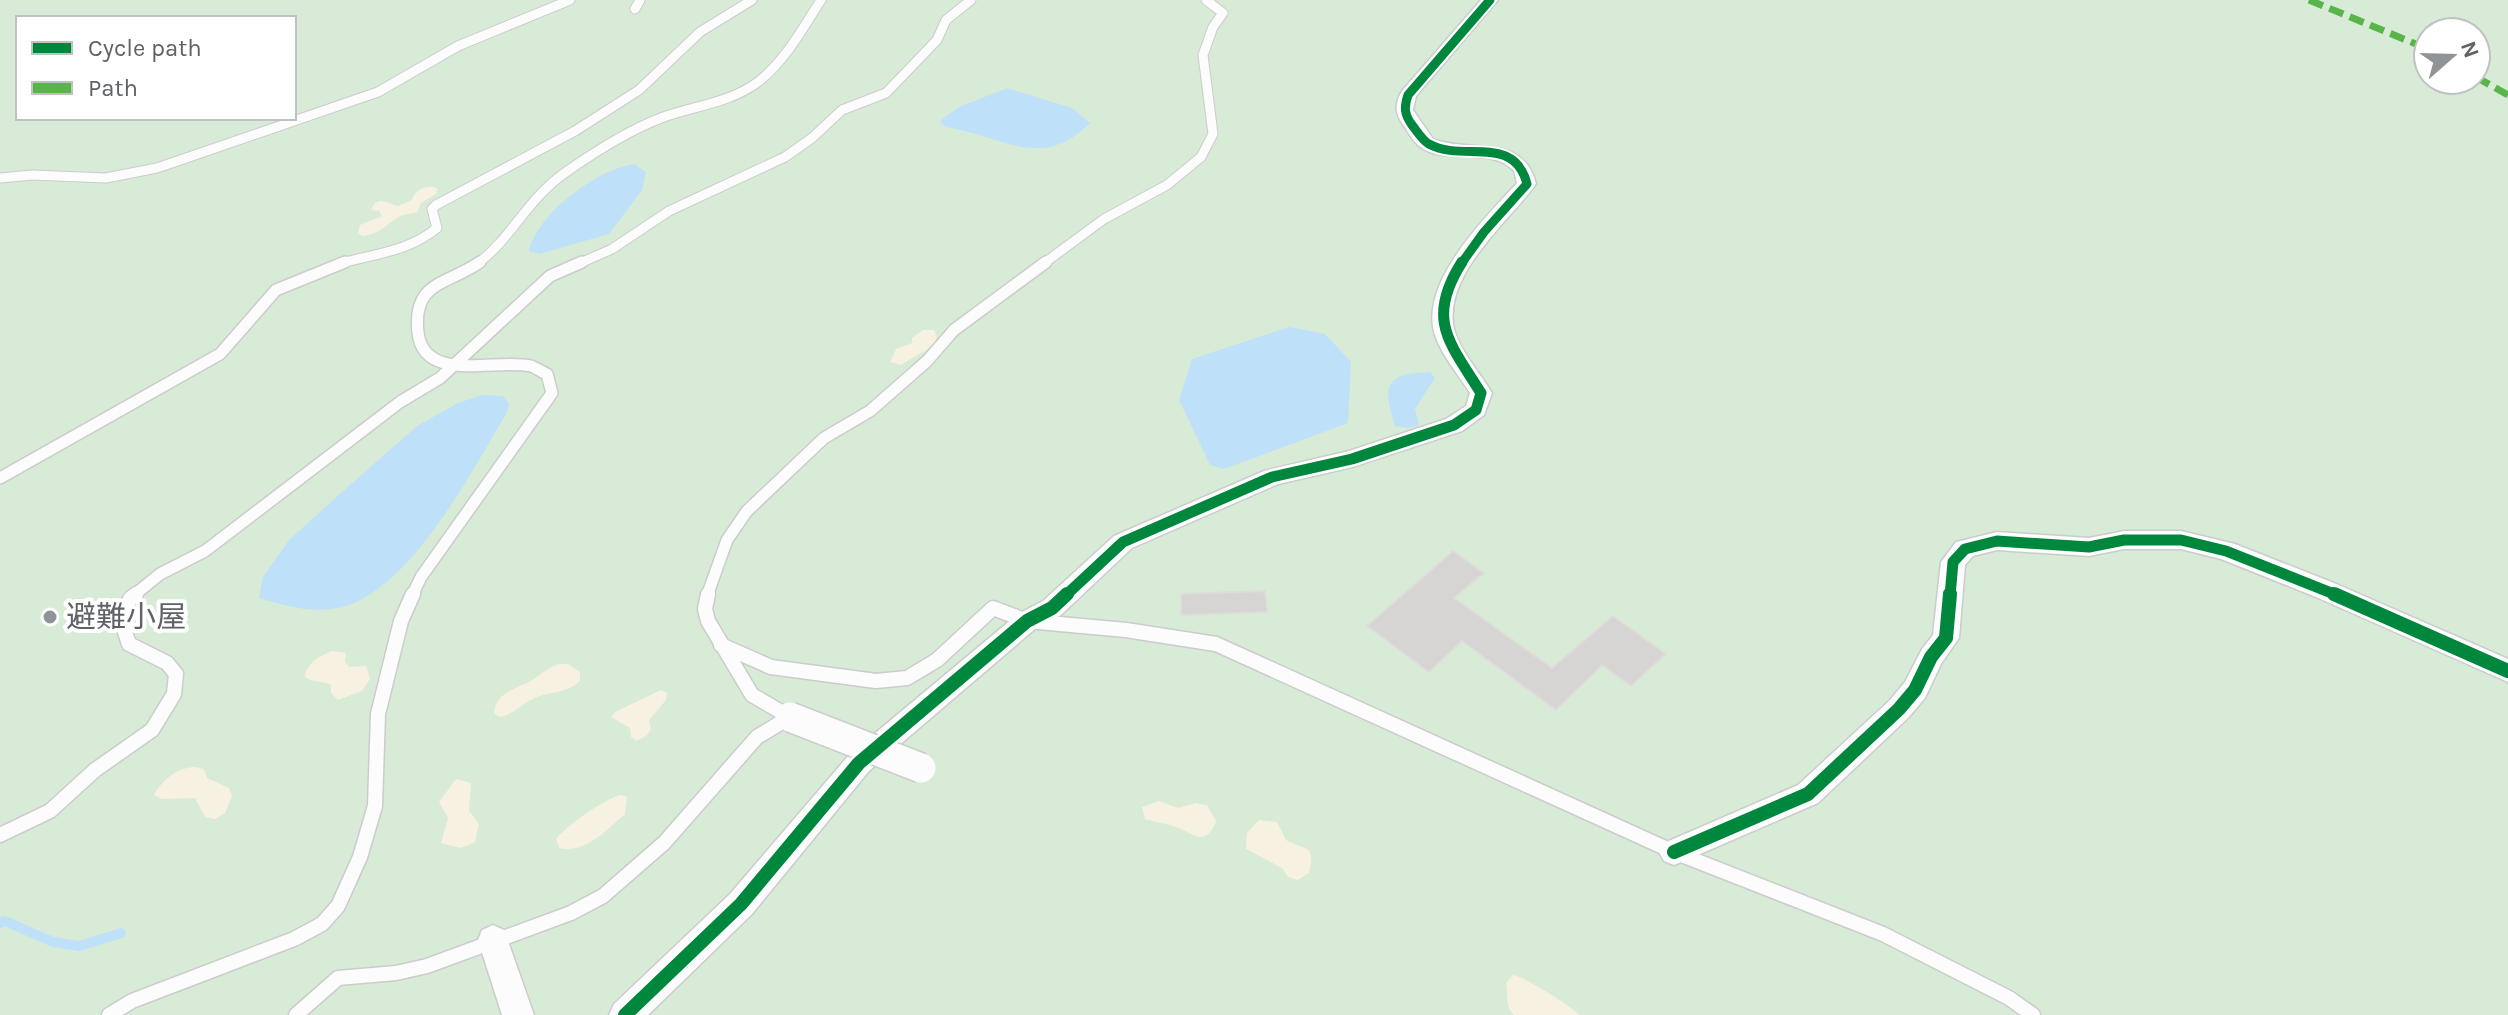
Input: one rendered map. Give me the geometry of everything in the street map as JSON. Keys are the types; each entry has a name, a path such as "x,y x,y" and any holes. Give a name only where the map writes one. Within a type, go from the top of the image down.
{"street":[{"path":"625,1015 741,904 859,763 1027,621 1052,608 1123,542 1272,477 1352,459 1454,425 1476,410 1481,393 1444,332 1449,284 1479,238 1527,184 1526,170 1519,161 1507,156 1446,149 1427,142 1405,115 1403,106 1408,95 1490,0"},
{"path":"1674,852 1808,794 1899,709 1915,690 1931,657 1946,638 1953,562 1965,549 1997,541 2089,547 2124,540 2181,540 2226,551 2325,590 2508,671"},
{"path":"790,717 921,768"},
{"path":"493,940 518,1015"}],"lane":[{"path":"0,178 32,175 106,178 157,168 370,95 458,46 570,0"},
{"path":"635,9 640,0"},
{"path":"0,478 220,354 241,337 262,302 285,285 332,266 426,239 437,228 432,209 436,205 575,131 639,90 700,32 752,0"},
{"path":"109,1015 132,1001 294,939 322,924 338,906 360,857 375,806 378,714 401,621 421,577 552,393 553,381 547,371 534,366 452,368 429,354 416,333 421,298 433,286 476,264 511,231 542,190 606,145 665,116 742,92 758,82 791,50 821,0"},
{"path":"0,835 50,811 95,770 152,730 174,694 176,674 167,663 129,644 121,620 130,599 158,570 196,558 397,399 452,368 460,356 504,321 550,276 612,249 669,211 785,157 842,110 886,93 937,40 946,20 971,0"},
{"path":"296,1015 338,978 396,973 427,966 571,913 603,896 664,843 757,737 790,717 752,695 708,621 705,609 708,592 727,540 747,511 824,438 870,411 954,330 1104,219 1167,185 1201,157 1213,134 1203,55 1213,27 1229,14 1206,0"},
{"path":"721,645 771,667 876,681 907,678 923,670 993,608 1027,621 1126,630 1216,644 1674,852 1883,934 2009,998 2033,1015"}],"green space":[{"path":"0,0 2508,0 2508,1015 0,1015"}],"sand":[{"path":"420,189 438,189 436,194 421,203 417,212 399,217 373,233 362,236 358,233 360,225 382,216 379,211 371,210 379,201 398,206 412,200"},
{"path":"923,330 934,330 937,336 933,346 901,365 890,362 896,349 912,343 912,338"},
{"path":"332,651 346,653 345,662 349,667 366,666 370,679 362,691 338,700 331,693 331,685 305,677 311,664"},
{"path":"559,664 568,664 580,672 580,681 568,689 533,699 504,716 494,713 503,696"},
{"path":"661,690 667,693 666,700 649,720 651,729 647,735 637,741 631,737 630,728 611,717 615,712"},
{"path":"195,767 204,769 207,778 229,788 232,796 225,813 215,819 205,817 195,798 161,799 154,795 171,775"},
{"path":"456,779 471,783 469,811 479,824 475,842 461,848 441,843 448,818 439,802"},
{"path":"621,795 627,797 625,814 611,827 587,844 569,849 559,848 556,839 568,827"},
{"path":"1159,801 1178,808 1196,803 1207,805 1216,821 1208,834 1199,837 1145,819 1142,807"},
{"path":"1259,820 1277,822 1286,840 1310,852 1309,873 1298,880 1288,877 1282,868 1246,849 1247,833"},
{"path":"1513,975 1548,993 1579,1015 1514,1015 1508,1003 1506,983"}],"water":[{"path":"1007,88 1072,108 1090,123 1072,138 1055,146 1038,148 1004,143 946,127 940,121 959,107"},
{"path":"634,164 646,172 642,190 609,234 539,254 529,251 544,222 556,208 586,184"},
{"path":"1289,327 1325,334 1351,362 1348,423 1224,469 1210,465 1179,400 1192,359"},
{"path":"1430,372 1435,378 1415,409 1419,425 1408,428 1395,426 1388,391 1391,384 1404,375"},
{"path":"482,395 503,396 509,404 506,414 433,531 410,560 385,584 358,601 322,610 303,609 259,598 263,577 289,540 417,426 458,403"}],"building":[{"path":"1453,551 1484,573 1454,598 1552,668 1613,616 1666,654 1631,686 1602,665 1556,710 1462,641 1429,672 1367,626"},
{"path":"1265,591 1267,612 1181,615 1181,594"}],"waterway":[{"path":"0,923 5,921 53,942 79,946 121,933"}],"marked path":[{"path":"2309,0 2412,42"},
{"path":"2492,86 2508,95"}],"cycle path":[{"path":"625,1015 741,904 859,763 1027,621 1052,608 1123,542 1272,477 1352,459 1454,425 1476,410 1481,393 1446,336 1444,308 1449,288 1470,250 1527,184 1523,169 1515,160 1487,152 1440,148 1427,143 1408,119 1405,107 1408,95 1490,0"},
{"path":"1674,852 1808,794 1899,709 1915,690 1931,657 1946,638 1953,562 1965,549 1997,541 2089,547 2124,540 2181,540 2226,551 2325,590 2508,671"}],"place":[{"name":"避難小屋","path":"50,617"}]}
